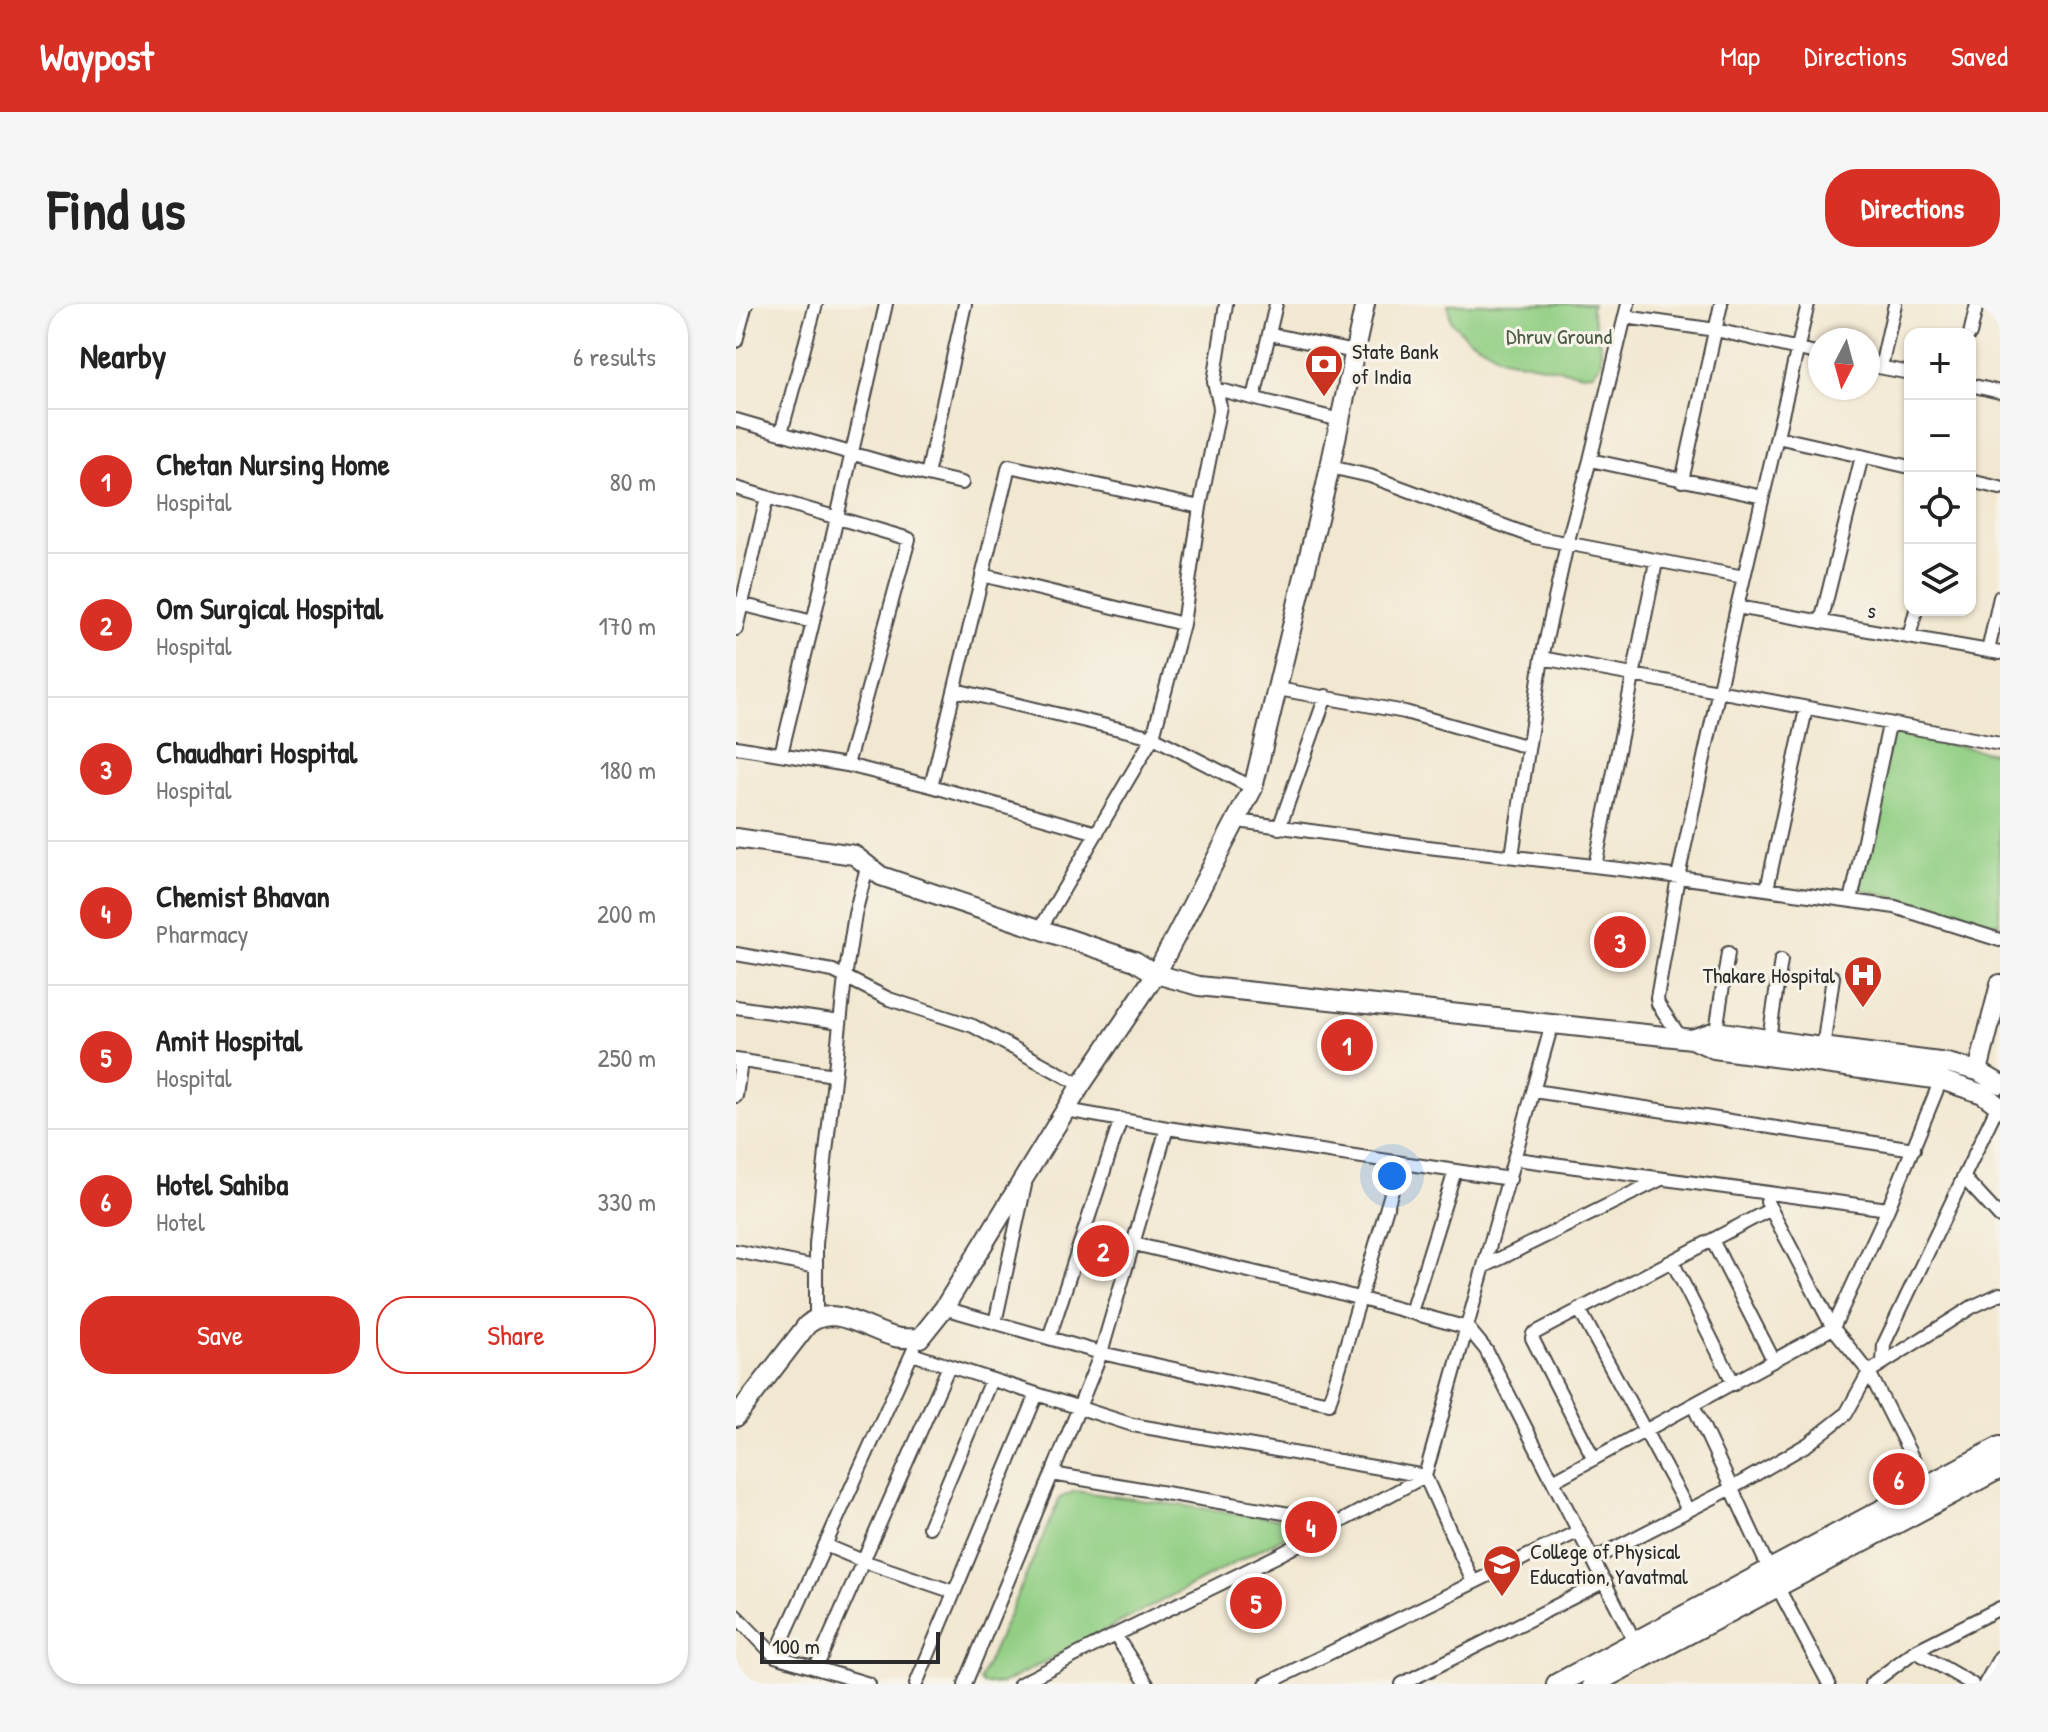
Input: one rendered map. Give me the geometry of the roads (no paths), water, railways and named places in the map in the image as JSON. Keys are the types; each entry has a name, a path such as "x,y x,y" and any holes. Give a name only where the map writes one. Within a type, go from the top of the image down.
{"main road":[{"path":"1774,1579 2000,1447"},
{"path":"1557,1684 1639,1650 1774,1579 2000,1468"},
{"path":"1593,1684 1620,1678 1639,1650"}],"street":[{"path":"736,341 746,304"},
{"path":"781,433 816,304"},
{"path":"781,754 886,304"},
{"path":"927,475 965,304"},
{"path":"1039,931 1153,737 1183,624 1200,507 1220,406 1214,382 1226,304"},
{"path":"1254,398 1276,304"},
{"path":"775,1656 916,1346 944,1308 1081,1085 1156,974 1253,788 1330,467 1365,304"},
{"path":"1682,481 1721,304"},
{"path":"1687,1038 1657,1001 1678,877 1808,304"},
{"path":"1880,348 1895,304"},
{"path":"1971,328 1977,304"},
{"path":"1512,856 1542,658 1567,544 1627,311 1808,351"},
{"path":"1270,334 1354,352"},
{"path":"1880,367 1904,372"},
{"path":"1976,386 2000,392"},
{"path":"1216,389 1340,420"},
{"path":"736,420 962,483"},
{"path":"1777,437 1904,466"},
{"path":"1821,622 1862,456"},
{"path":"1590,460 1763,497"},
{"path":"931,786 1009,466 1200,507"},
{"path":"1330,467 1370,476 1534,537 1744,577"},
{"path":"1976,482 2000,488"},
{"path":"736,488 909,539 847,765"},
{"path":"736,629 739,604 767,497"},
{"path":"1595,866 1656,562"},
{"path":"982,575 1183,624"},
{"path":"1994,652 2000,597"},
{"path":"739,604 813,622"},
{"name":"s","path":"1737,607 1994,652"},
{"path":"1909,637 1914,616"},
{"path":"1542,658 2000,744"},
{"path":"1278,689 1405,712 1528,747"},
{"path":"955,690 1153,737 1253,788"},
{"path":"1279,828 1326,696"},
{"path":"1767,889 1806,709"},
{"path":"1851,901 1889,725"},
{"path":"736,747 847,765 1097,833"},
{"path":"1238,821 1895,907 2000,940"},
{"path":"736,838 854,855 881,876 1135,961 1156,974 1199,986 1687,1038 1714,1049 1823,1048 1944,1072 1999,1106 1884,1344 1883,1363"},
{"path":"816,1317 816,1244 840,1022 855,914 867,867"},
{"path":"1716,1031 1728,953"},
{"path":"736,954 833,971 889,999 973,1026 1081,1085"},
{"path":"1767,1048 1781,960"},
{"path":"1823,1048 1833,977"},
{"path":"1978,1071 2000,984"},
{"path":"736,1007 840,1022"},
{"path":"1473,1582 1425,1476 1552,1024"},
{"path":"1687,1038 1716,1031 1767,1048 1944,1072 1978,1071 2000,1084"},
{"path":"736,1096 738,1061 834,1075"},
{"path":"1553,1481 1833,1328 1888,1209 1944,1072"},
{"path":"1534,1091 1914,1149"},
{"path":"1066,1110 1510,1179"},
{"path":"1049,1338 1121,1119"},
{"path":"965,1684 1101,1353 1167,1128"},
{"path":"1516,1159 1888,1209"},
{"path":"944,1308 1101,1353 1329,1403 1400,1163"},
{"path":"1411,1312 1455,1171"},
{"path":"995,1323 1026,1177"},
{"path":"1963,1177 2000,1217"},
{"path":"1485,1266 1661,1179"},
{"path":"1761,1193 1833,1328 1869,1372 1927,1487"},
{"path":"1594,1459 1532,1336 1771,1209"},
{"path":"1712,1240 1774,1361"},
{"path":"1134,1244 1468,1328 1486,1350 1639,1650"},
{"path":"736,1251 816,1267"},
{"path":"1672,1261 1734,1384"},
{"path":"1594,1559 1732,1488 1808,1444 1846,1414 1869,1372 1972,1307 2000,1294"},
{"path":"1579,1309 1688,1510"},
{"path":"736,1417 807,1325 816,1317 837,1315 916,1346 949,1366 1133,1425 1425,1476"},
{"path":"816,1668 949,1366"},
{"path":"929,1527 991,1380"},
{"path":"916,1684 1037,1394"},
{"path":"1693,1405 1774,1579 1829,1684"},
{"path":"1052,1474 1338,1522"},
{"path":"1020,1684 1277,1556 1425,1476"},
{"path":"1266,1684 1579,1531"},
{"path":"825,1545 954,1592"},
{"path":"1402,1684 1605,1581"},
{"path":"1871,1684 1915,1651 2000,1608"},
{"path":"736,1616 775,1656 869,1684"},
{"path":"1115,1635 1147,1684"},
{"path":"1915,1651 1966,1683"},
{"path":"1985,1684 2000,1657"}],"place":[{"name":"State Bank of India","path":"1324,398"},
{"name":"Chaudhari Hospital","path":"1620,942"},
{"name":"Thakare Hospital","path":"1863,1009"},
{"name":"Chetan Nursing Home","path":"1347,1045"},
{"name":"Om Surgical Hospital","path":"1103,1251"},
{"name":"Hotel Sahiba","path":"1899,1479"},
{"name":"Chemist Bhavan","path":"1311,1527"},
{"name":"College of Physical Education, Yavatmal","path":"1502,1598"},
{"name":"Amit Hospital","path":"1256,1603"}],"park label":[{"name":"Dhruv Ground","path":"1559,336"}]}
